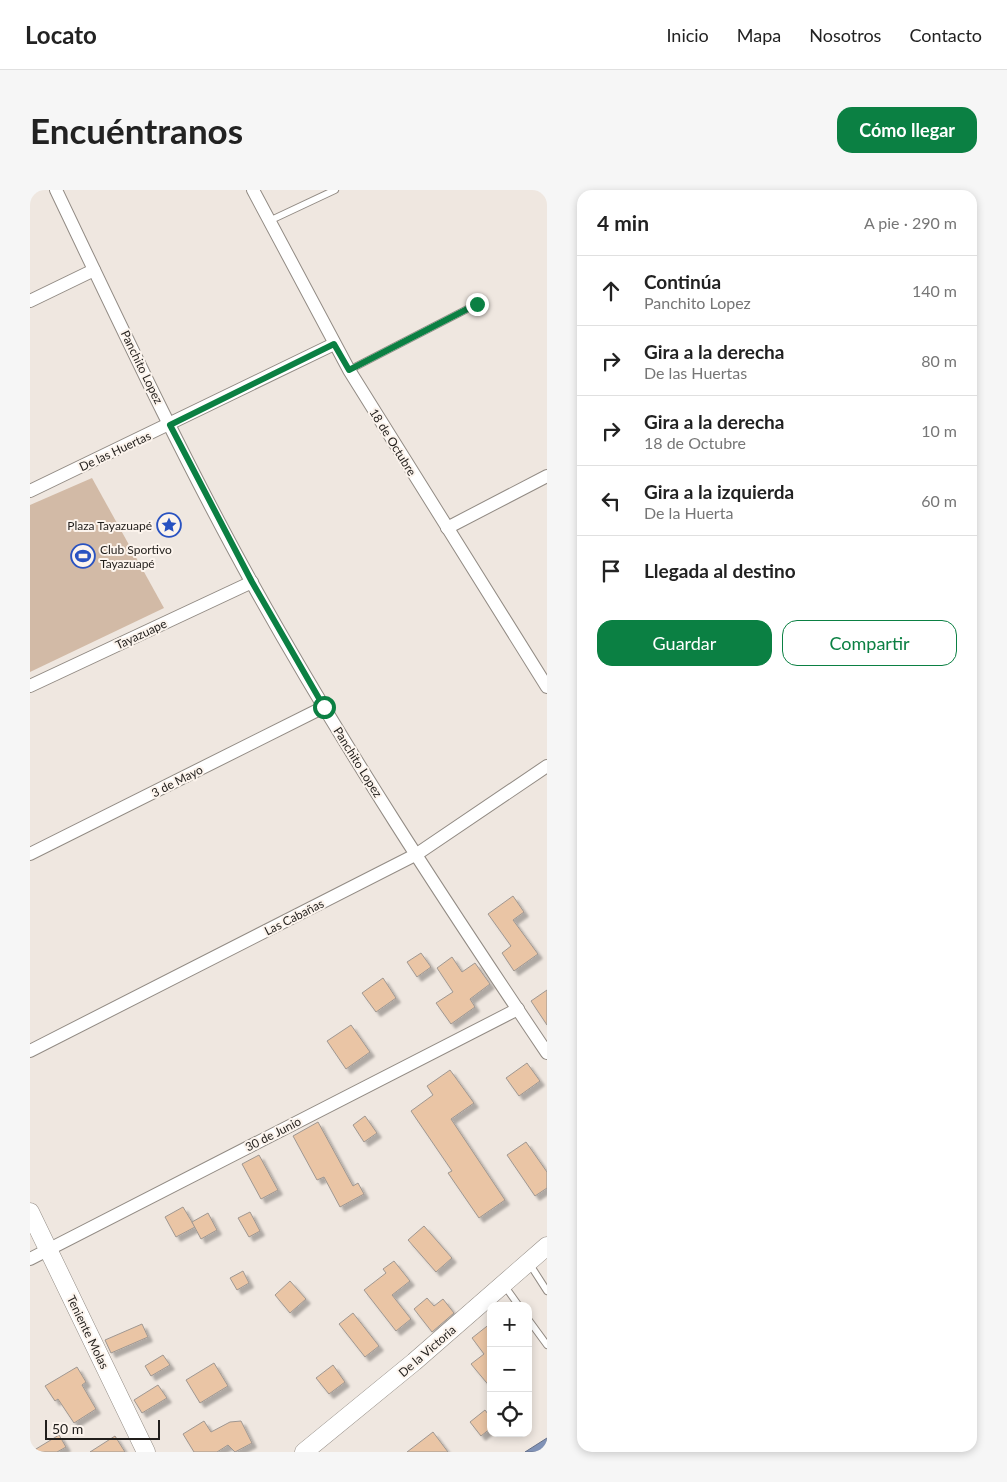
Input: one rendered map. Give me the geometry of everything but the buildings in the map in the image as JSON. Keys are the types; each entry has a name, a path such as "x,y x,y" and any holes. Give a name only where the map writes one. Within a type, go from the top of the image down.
{"main road":[{"name":"Teniente Molas","path":"30,1212 146,1452"},
{"name":"De la Victoria","path":"304,1452 414,1362 547,1246"}],"street":[{"name":"Panchito Lopez","path":"56,190 170,425 252,582 324,707 547,1053"},
{"name":"18 de Octubre","path":"253,190 349,370 547,687"},
{"path":"30,301 94,270"},
{"name":"De las Huertas","path":"30,491 170,425 334,344"},
{"path":"447,528 547,476"},
{"name":"Tayazuape","path":"30,686 252,582"},
{"name":"3 de Mayo","path":"30,854 324,707"},
{"name":"Las Cabañas","path":"30,1050 417,854 547,766"},
{"name":"30 de Junio","path":"30,1259 48,1248 518,1010"}],"lane":[{"path":"269,220 335,190"},
{"path":"349,370 477,304"},
{"path":"529,1262 547,1291"},
{"path":"503,1284 516,1302"},
{"path":"532,1324 547,1345"}],"shaded area":[{"name":"Club Sportivo Tayazuapé","path":"92,478 164,608 30,672 30,505"}],"water":[{"path":"547,1438 547,1447 539,1452 525,1452"}],"place":[{"name":"Plaza Tayazuapé","path":"169,525"},
{"name":"Club Sportivo Tayazuapé","path":"83,556"}],"route":[{"path":"324,707 252,582 170,425 334,344 349,370 477,304"}]}
